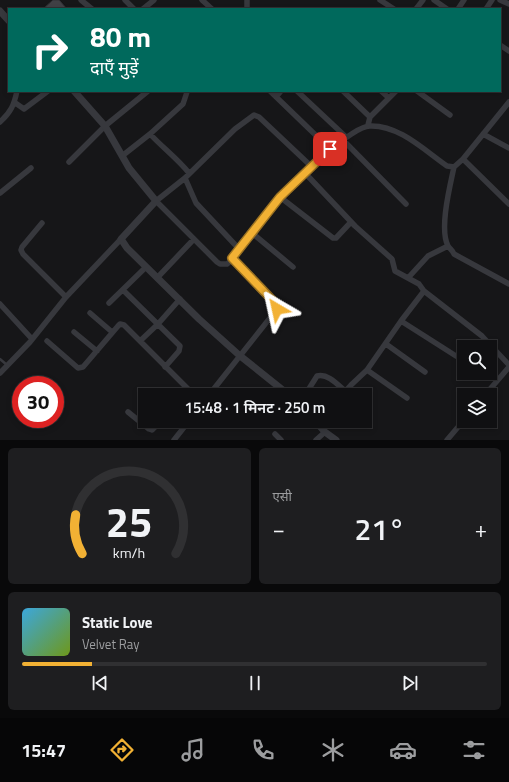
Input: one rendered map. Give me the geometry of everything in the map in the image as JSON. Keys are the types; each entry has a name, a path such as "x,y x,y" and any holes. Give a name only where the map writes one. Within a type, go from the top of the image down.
{"street":[{"path":"81,0 91,8"},
{"path":"125,0 133,8"},
{"path":"144,8 154,0"},
{"path":"202,0 211,8"},
{"path":"380,0 392,8"},
{"path":"417,8 423,0"},
{"path":"434,0 446,8"},
{"path":"500,0 509,4"},
{"path":"0,11 8,20"},
{"path":"0,122 9,114 17,92"},
{"path":"14,102 24,109 47,92"},
{"path":"75,92 105,126 130,168 156,201 220,264 227,264 240,250 280,197 330,149 344,138 368,125 389,129 401,134 447,166 454,167"},
{"path":"69,162 105,126 147,92"},
{"path":"122,156 150,134 183,104 187,92"},
{"path":"271,92 330,149"},
{"path":"276,96 279,92"},
{"path":"298,92 406,204"},
{"path":"344,92 370,117"},
{"path":"382,92 389,98"},
{"path":"368,125 370,117 395,92"},
{"path":"418,92 450,115"},
{"path":"509,102 463,159 454,167 447,199 445,233 448,246 454,254 509,284"},
{"path":"0,374 32,339 66,296 121,240 156,201 187,176 234,129 254,115 259,117 312,167"},
{"path":"150,134 166,151 178,159 187,176 196,203 240,250"},
{"path":"484,134 509,148"},
{"path":"463,159 509,204"},
{"path":"0,192 31,168"},
{"path":"305,173 351,222 392,259 397,273 419,284 424,291 482,336 509,366 491,388"},
{"path":"280,197 333,238 336,238 351,222"},
{"path":"42,223 21,250 23,254 66,296"},
{"path":"252,233 293,267"},
{"path":"158,278 194,239"},
{"path":"121,240 127,248 199,319 239,355 280,388"},
{"path":"408,278 428,256 448,246"},
{"path":"214,388 239,355 276,311 277,307 276,304 232,258"},
{"path":"109,303 146,267"},
{"path":"123,290 180,346 165,367"},
{"path":"349,388 367,370 424,291"},
{"path":"140,341 158,324 180,299"},
{"path":"0,304 32,339"},
{"path":"90,313 112,332"},
{"path":"401,321 456,356"},
{"path":"48,341 78,368 83,367 112,332 120,324 124,325 187,388"},
{"path":"74,332 97,351"},
{"path":"386,344 425,372"},
{"path":"367,370 407,398"},
{"path":"310,388 317,376 322,375 327,376 339,388"},
{"path":"128,412 138,420"},
{"path":"174,440 183,428"},
{"path":"323,428 325,432 336,440"},
{"path":"447,440 457,428"},
{"path":"316,440 325,432"},
{"path":"275,434 281,440"}],"lane":[{"path":"0,359 7,366"}],"building":[{"path":"53,0 59,0 66,8 44,8"}],"route":[{"path":"277,309 276,304 232,258 248,240 280,197 330,149"}]}
